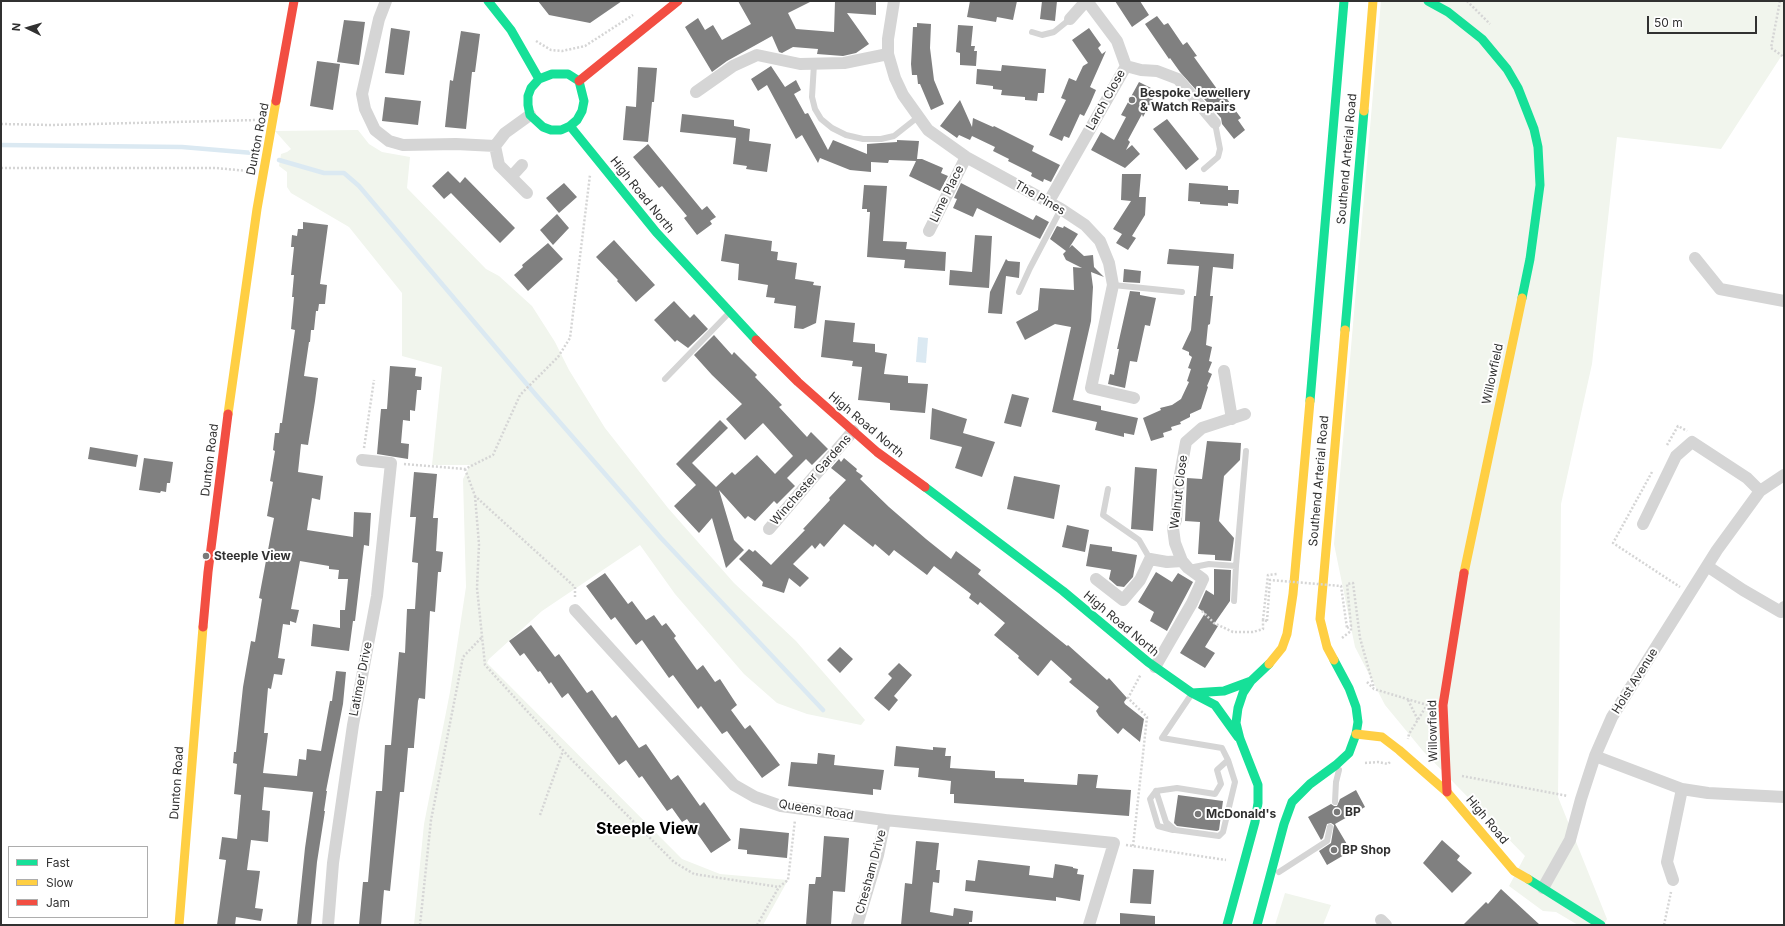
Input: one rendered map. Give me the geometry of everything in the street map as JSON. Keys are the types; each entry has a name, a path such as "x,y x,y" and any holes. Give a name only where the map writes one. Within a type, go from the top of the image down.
{"main road":[{"name":"Dunton Road","path":"179,925 195,714 212,541 235,355 257,209 294,1"},
{"path":"488,1 511,30 539,78"},
{"path":"579,81 678,1"},
{"name":"Southend Arterial Road","path":"1227,925 1255,822 1258,803 1258,785 1240,739 1236,723 1238,708 1243,693 1251,681 1270,664 1282,648 1287,634 1290,614 1298,540 1344,1"},
{"name":"Southend Arterial Road","path":"1257,925 1284,824 1292,802 1310,784 1349,752 1356,734 1358,722 1356,706 1349,688 1327,647 1320,619 1373,1"},
{"name":"Willowfield","path":"1428,1 1448,12 1482,39 1507,69 1518,88 1534,129 1538,147 1540,179 1538,208 1530,259 1464,572 1448,672 1443,705 1447,792"},
{"path":"552,74 568,74 579,81 584,101 578,120 561,130 552,130 543,127 535,121 530,115 528,96 531,88 539,78 552,74"},
{"name":"High Road North","path":"570,126 656,232 730,312 798,382 877,452 977,525 1063,591 1152,664 1192,693 1215,705 1240,739"},
{"path":"1192,693 1224,691 1251,681"},
{"name":"High Road","path":"1356,734 1382,738 1399,750 1447,792 1514,871 1601,925"}],"street":[{"path":"386,1 379,19 362,94 365,109 375,130 388,141 403,145 456,144 495,146"},
{"name":"The Pines","path":"894,1 888,39 888,54 903,95 928,130 966,157 1049,201 1085,225 1100,241 1109,263 1113,285 1091,388 1134,398"},
{"path":"1070,19 1087,1"},
{"name":"Larch Close","path":"1049,201 1126,66 1117,41 1087,1"},
{"path":"696,92 733,66 757,55 800,64 814,64 844,63 888,54"},
{"path":"1126,66 1141,70 1157,71 1178,79 1214,123"},
{"path":"527,193 499,165 495,146 505,133 530,115"},
{"name":"Lime Place","path":"929,231 966,157"},
{"path":"511,177 522,165"},
{"path":"1695,258 1720,289 1784,301"},
{"path":"1224,371 1232,419"},
{"name":"Walnut Close","path":"1152,664 1192,603 1203,579 1185,564 1175,542 1173,528 1176,520 1179,480 1186,442 1202,428 1245,414"},
{"name":"Winchester Gardens","path":"769,529 853,431"},
{"path":"1643,524 1676,456 1692,442 1747,478 1760,491"},
{"path":"362,460 391,463"},
{"name":"Latimer Drive","path":"328,925 334,863 353,725 377,596 391,463"},
{"name":"Holst Avenue","path":"1543,888 1570,840 1595,756 1612,717 1707,566 1760,491 1784,475"},
{"path":"1096,579 1122,600 1140,580 1150,559 1185,564"},
{"path":"1707,566 1743,590 1783,611"},
{"name":"Queens Road","path":"575,610 734,785 754,797 781,806 885,820 1114,843"},
{"path":"1595,756 1682,789 1708,793 1784,797"},
{"path":"1673,880 1667,862 1682,789"},
{"name":"Chesham Drive","path":"857,925 878,855 885,820"},
{"path":"1089,925 1114,843"}],"lane":[{"path":"1032,32 1042,35 1054,32 1070,19"},
{"path":"814,64 812,97 815,109 821,118 832,128 846,135 863,139 881,139 894,136 918,117"},
{"path":"1204,169 1218,157 1220,149 1214,123"},
{"path":"1019,292 1061,209"},
{"path":"1113,285 1182,292"},
{"path":"665,379 730,312"},
{"path":"1234,601 1246,451"},
{"path":"1108,489 1103,515 1139,540 1150,559"},
{"path":"1185,564 1236,566"},
{"path":"1192,693 1162,738 1222,748 1228,760 1235,782 1223,832 1219,836 1175,830 1166,822 1156,791 1177,788 1215,794 1222,784 1216,770 1228,760"},
{"path":"1335,802 1336,782 1342,759"},
{"path":"1264,897 1280,870 1327,841 1330,827"}],"path":[{"path":"1780,1 1771,48 1784,57"},
{"path":"531,36 536,42 551,50 562,51 585,46 636,13"},
{"path":"1,124 51,125 273,120"},
{"path":"391,463 465,469 493,454 520,395 558,357 570,338 592,153"},
{"path":"1,168 216,168 250,172"},
{"path":"362,460 374,380"},
{"path":"1666,446 1678,426 1691,434"},
{"path":"1655,467 1612,543 1690,594"},
{"path":"465,469 475,496 479,544 477,588 485,665 563,751 674,862 694,874 779,887"},
{"path":"475,496 574,587 575,610"},
{"path":"1192,603 1214,622 1232,632 1253,632 1263,629 1268,575 1279,573"},
{"path":"1263,620 1267,621 1270,580 1341,586 1347,628 1351,626"},
{"path":"1337,597 1340,583"},
{"path":"1341,632 1342,639 1351,631 1347,584 1354,583 1360,638 1374,689"},
{"path":"420,925 431,820 463,657 482,637"},
{"path":"1133,846 1147,717 1128,698 1152,664"},
{"path":"1364,676 1374,689 1428,705 1409,734 1408,740"},
{"path":"1408,699 1418,720"},
{"path":"540,814 563,751"},
{"path":"1360,766 1366,763 1378,762 1388,764 1390,762"},
{"path":"757,925 779,887 788,880 796,808"},
{"path":"1114,843 1232,861"},
{"path":"1664,925 1673,880"}],"shaded area":[{"path":"1381,1 1784,1 1784,52 1721,149 1617,137 1592,364 1561,504 1558,797 1607,919 1604,925 1578,925 1556,912 1543,911 1509,886 1525,856 1423,751 1385,705 1355,647 1334,544"},
{"path":"358,130 369,144 382,152 410,157 407,188 486,269 499,276 532,306 555,342 569,370 605,428 668,508 734,583 796,641 865,720 861,725 807,714 777,703 744,674 675,594 640,545 542,611 489,659 487,663 682,859 720,874 788,880 763,925 414,925 424,824 450,692 466,587 463,479 470,465 432,465 442,367 402,356 402,293 349,227 291,193 287,187 287,172 279,166 281,154 291,149 275,131"},
{"path":"918,337 928,338 926,363 916,362"},
{"path":"1285,893 1331,905 1323,925 1275,925"}],"building":[{"path":"538,1 622,1 590,23 549,15"},
{"path":"738,1 812,1 788,13 796,29 834,32 835,1 876,1 876,15 847,13 869,44 856,53 843,56 817,54 818,49 793,47 782,53 779,52 772,36 727,61 712,72 685,27 698,18 705,30 713,25 722,40 751,24"},
{"path":"970,1 1017,1 1013,20 997,17 996,22 967,17"},
{"path":"1042,1 1057,1 1055,21 1040,19"},
{"path":"1115,1 1140,1 1149,15 1132,27"},
{"path":"1157,16 1164,25 1168,23 1183,45 1187,42 1197,56 1194,57 1217,89 1219,88 1241,118 1238,120 1245,130 1234,139 1222,124 1221,118 1180,72 1170,58 1169,59 1145,24"},
{"path":"344,20 365,22 359,65 337,62"},
{"path":"917,23 931,24 930,48 934,80 944,104 931,110 920,84 918,84 917,75 912,75 911,64 913,27 917,27"},
{"path":"958,25 973,26 971,46 975,46 974,51 977,51 976,66 960,65 960,53 956,52"},
{"path":"391,28 410,31 404,75 385,73"},
{"path":"1089,28 1101,45 1098,48 1102,54 1106,51 1090,87 1096,90 1090,104 1084,116 1080,114 1069,138 1064,136 1062,141 1049,135 1066,100 1061,98 1069,78 1076,81 1083,66 1088,63 1072,40"},
{"path":"461,31 480,34 475,72 472,72 466,129 445,127 450,80 453,81"},
{"path":"317,61 340,64 333,110 310,106"},
{"path":"1002,65 1046,69 1044,93 1038,93 1037,101 1025,100 1025,97 1001,95 1002,90 993,89 993,86 976,84 977,69 1001,71"},
{"path":"771,66 785,87 796,80 801,90 794,94 805,114 808,113 828,150 833,140 867,154 867,144 897,142 897,140 919,141 917,159 922,159 943,168 941,173 948,176 940,191 909,176 916,161 889,160 888,163 871,162 871,172 850,170 820,158 818,163 802,135 796,139 767,85 758,91 751,79"},
{"path":"638,67 657,68 648,142 623,140 626,106 636,107"},
{"path":"1139,82 1157,91 1128,140 1130,142 1126,150 1132,145 1140,154 1125,168 1091,150 1101,132 1114,140 1126,117 1121,115"},
{"path":"385,97 421,101 418,125 382,121"},
{"path":"960,100 972,127 973,118 993,127 994,126 1034,146 1032,151 1060,165 1051,182 1044,179 1043,182 1031,176 1032,173 1008,161 1009,159 993,151 995,147 972,136 970,140 959,135 957,138 940,126"},
{"path":"682,114 734,120 734,126 750,129 749,141 771,144 767,172 746,169 747,166 733,164 736,138 680,132"},
{"path":"1167,119 1199,159 1186,170 1153,129"},
{"path":"648,144 702,210 707,206 716,217 710,221 712,224 697,235 684,218 687,216 662,186 659,188 633,157"},
{"path":"448,171 460,183 465,177 515,228 500,243 451,193 444,199 432,186"},
{"path":"1122,174 1141,174 1139,197 1146,197 1145,215 1132,236 1136,238 1128,250 1116,243 1122,234 1113,229 1131,201 1121,200"},
{"path":"564,183 577,197 559,213 546,198"},
{"path":"961,183 1033,220 1036,215 1049,222 1040,239 977,208 973,217 953,208 957,199 954,198"},
{"path":"1189,183 1228,186 1228,190 1239,190 1238,204 1228,203 1228,206 1200,204 1200,202 1188,201"},
{"path":"864,185 887,186 883,241 907,242 906,249 946,252 945,271 904,268 905,260 867,257 870,212 867,212 867,209 862,209"},
{"path":"557,214 569,228 553,245 540,230"},
{"path":"303,222 328,225 320,284 327,285 325,304 319,304 318,311 316,311 314,330 311,330 304,376 318,378 308,445 301,444 298,472 323,476 320,500 312,498 307,530 353,537 354,512 371,513 369,546 364,545 355,621 353,621 349,651 311,646 313,624 340,628 340,610 345,610 348,579 338,579 339,570 329,569 329,566 300,561 291,609 299,610 296,623 290,621 290,625 283,624 278,658 285,659 282,675 274,674 271,689 268,688 264,733 268,733 263,773 297,776 299,759 306,760 307,749 321,751 330,701 332,701 336,671 346,672 343,704 326,791 325,811 317,862 311,925 297,925 305,848 313,792 264,787 262,810 270,811 268,842 251,840 247,870 260,871 255,908 263,909 261,921 236,917 235,925 217,925 226,860 219,859 222,837 237,839 241,795 234,794 237,764 233,763 234,752 236,752 243,687 251,641 255,642 262,599 259,598 274,518 267,516 273,482 270,481 275,451 273,450 275,433 279,433 280,423 282,423 295,330 291,329 294,297 292,297 294,275 291,275 294,247 291,247 292,235 297,236 298,229 303,229"},
{"path":"1057,226 1063,228 1064,226 1078,234 1069,248 1072,245 1084,256 1093,255 1094,267 1104,277 1091,272 1093,287 1091,321 1073,400 1101,406 1101,410 1138,418 1134,435 1124,433 1124,437 1095,430 1097,422 1052,412 1071,327 1055,324 1025,340 1016,322 1038,310 1040,288 1074,290 1073,267 1082,268 1066,260 1063,254 1066,251 1050,239"},
{"path":"725,234 772,241 771,251 778,252 777,260 797,263 795,279 814,282 813,285 821,286 816,323 803,329 794,328 796,306 774,303 775,298 766,297 768,285 738,280 739,264 721,261"},
{"path":"975,235 992,236 989,288 949,285 950,270 972,272"},
{"path":"614,240 655,285 636,302 596,257"},
{"path":"548,243 563,259 528,291 514,275 523,267 522,265"},
{"path":"1169,249 1234,254 1233,269 1213,267 1210,296 1213,296 1206,345 1212,347 1209,361 1212,362 1208,372 1212,374 1201,409 1190,414 1190,417 1180,422 1181,424 1171,427 1172,430 1163,433 1164,437 1151,441 1143,418 1161,410 1160,408 1172,405 1181,399 1189,382 1187,381 1191,369 1188,368 1192,357 1189,355 1189,352 1182,349 1191,330 1194,296 1196,296 1199,266 1167,264"},
{"path":"1006,259 1008,261 1020,262 1019,278 1006,276 1002,314 988,313 990,292"},
{"path":"1124,269 1141,271 1140,283 1123,282"},
{"path":"1130,291 1140,292 1140,295 1156,298 1150,326 1145,325 1137,362 1130,361 1125,388 1108,384 1110,374 1114,375 1119,349 1117,349"},
{"path":"674,301 690,318 694,314 708,329 688,348 677,340 675,342 654,320"},
{"path":"825,320 855,323 853,342 875,344 875,352 887,354 884,374 908,376 908,383 928,384 925,413 890,410 890,403 858,400 862,367 852,366 853,361 821,357"},
{"path":"714,335 732,355 734,352 757,375 755,377 782,405 779,407 807,437 811,432 828,449 812,465 806,459 787,478 795,486 777,504 774,501 755,521 748,516 745,519 719,490 734,540 744,550 726,568 712,518 699,533 674,506 696,485 676,464 720,420 728,428 692,463 716,487 732,472 735,475 757,455 775,474 793,456 763,423 745,440 726,419 742,404 694,355"},
{"path":"390,366 416,368 415,376 422,377 421,390 417,390 415,411 410,410 410,421 403,420 401,443 409,444 408,459 377,454 381,409 387,409"},
{"path":"1012,394 1029,398 1021,427 1004,423"},
{"path":"932,408 967,419 963,433 995,442 982,477 955,468 962,447 930,439"},
{"path":"1207,441 1241,443 1240,460 1224,476 1219,521 1234,538 1231,561 1215,560 1215,555 1198,554 1200,522 1185,521 1187,478 1202,479"},
{"path":"90,447 138,455 136,467 88,459"},
{"path":"144,458 173,462 170,483 167,483 166,492 161,491 160,493 139,490"},
{"path":"844,458 863,476 860,479 889,507 926,539 951,559 956,551 981,570 978,574 1067,646 1068,645 1107,680 1109,678 1127,698 1124,702 1125,704 1144,719 1140,742 1123,728 1118,734 1099,716 1096,711 1099,707 1069,682 1072,679 1051,660 1038,676 1018,658 1019,656 994,635 1005,623 980,602 978,605 969,598 971,594 934,566 927,575 894,550 889,556 875,544 873,547 844,524 824,547 820,543 815,549 812,545 793,564 809,578 800,587 789,578 784,593 762,586 763,582 739,559 749,549 753,552 755,550 771,565 805,530 803,529 846,480 831,468 839,459 841,462"},
{"path":"1135,467 1157,469 1153,531 1131,529"},
{"path":"414,472 437,474 433,518 438,518 436,551 443,552 441,572 438,572 435,612 430,611 425,699 419,698 418,701 414,748 408,748 404,792 400,792 390,891 384,890 381,925 359,925 363,882 368,882 376,791 382,791 385,745 391,745 399,652 405,653 407,609 415,609 418,563 412,562 416,517 410,517"},
{"path":"1014,476 1060,485 1054,519 1007,509"},
{"path":"1067,525 1089,530 1085,552 1062,547"},
{"path":"1090,544 1112,547 1112,551 1137,555 1133,577 1124,587 1117,586 1109,579 1111,570 1086,566"},
{"path":"1214,569 1231,570 1230,601 1214,624 1218,626 1205,647 1215,653 1205,668 1180,653 1205,613 1198,608 1206,590 1214,595"},
{"path":"1156,572 1172,582 1178,573 1193,582 1167,631 1150,621 1154,612 1138,602"},
{"path":"605,573 628,604 632,601 646,620 654,615 662,626 666,623 676,636 674,638 697,670 703,665 715,682 720,679 737,705 731,710 745,729 750,725 780,765 762,778 727,731 722,734 701,706 698,709 673,675 669,678 642,640 636,645 615,617 611,620 586,586"},
{"path":"531,625 555,657 559,654 587,693 592,690 612,718 616,715 639,748 646,744 671,780 678,775 700,806 704,802 731,840 711,853 687,819 682,822 672,808 667,811 642,776 639,778 626,760 619,765 568,693 562,698 551,682 549,684 524,653 520,656 509,641"},
{"path":"840,647 853,659 840,673 827,660"},
{"path":"899,663 912,675 894,696 898,700 889,711 874,698 892,678 888,674"},
{"path":"896,746 933,750 933,747 946,748 945,756 951,756 950,768 995,771 995,778 1024,779 1024,782 1077,785 1078,774 1098,775 1096,788 1131,790 1129,816 954,803 954,794 950,794 951,781 918,777 919,768 894,766"},
{"path":"818,753 835,755 834,765 884,770 881,790 873,789 873,795 788,786 791,762 817,764"},
{"name":"BP","path":"1356,790 1365,807 1335,824 1351,851 1327,865 1319,851 1331,843 1334,825 1331,823 1327,824 1321,840 1308,817 1331,804 1337,806 1340,799"},
{"name":"McDonald's","path":"1178,795 1223,801 1219,830 1177,826 1174,823"},
{"path":"740,828 789,833 787,858 747,854 747,850 738,849"},
{"path":"824,836 849,838 845,892 833,891 831,925 806,925 809,884 815,884 816,877 821,877"},
{"path":"1442,840 1460,856 1457,860 1472,873 1452,893 1423,863"},
{"path":"916,841 939,843 936,870 940,870 939,883 933,882 930,912 953,916 954,908 973,911 972,922 969,922 969,925 901,925 905,883 912,884"},
{"path":"978,860 1030,866 1029,875 1053,878 1055,864 1078,869 1077,874 1084,875 1080,901 1056,897 1056,901 965,891 966,880 975,881"},
{"path":"1133,869 1154,870 1151,904 1130,903"},
{"path":"1501,889 1540,925 1463,925 1486,902 1488,904"},
{"path":"1120,913 1155,916 1155,925 1120,925"}],"waterway":[{"path":"1,145 182,147 253,153"},
{"path":"279,160 324,173 344,173 359,186 536,395 661,538 823,710"}],"traffic: fast":[{"path":"488,1 511,30 539,79"},
{"path":"1310,401 1344,1"},
{"path":"1428,1 1448,12 1482,39 1507,69 1518,88 1534,129 1538,147 1540,185 1530,259 1522,298"},
{"path":"552,74 568,74 579,81 584,101 582,111 577,120 570,126 561,130 551,130 543,127 530,115 528,105 528,96 531,88 539,79 552,74"},
{"path":"1345,330 1364,111"},
{"path":"570,126 656,232 756,340"},
{"path":"925,487 1063,591 1148,662 1192,693 1215,705 1238,737"},
{"path":"1257,925 1284,824 1292,802 1310,784 1336,765 1349,753 1356,734 1358,722 1356,707 1349,688 1334,660"},
{"path":"1227,925 1255,822 1258,803 1258,785 1240,739 1236,723 1238,708 1243,693 1251,681 1269,664"},
{"path":"1192,693 1224,691 1251,681"},
{"path":"1528,879 1601,925"}],"traffic: slow":[{"path":"1364,111 1373,1"},
{"path":"228,414 257,209 276,101"},
{"path":"1464,573 1522,298"},
{"path":"1334,660 1327,647 1320,619 1345,330"},
{"path":"1269,664 1282,648 1287,634 1293,594 1310,401"},
{"path":"179,925 203,627"},
{"path":"1356,734 1382,737 1399,750 1447,792 1514,871 1528,879"}],"traffic: jam":[{"path":"276,101 294,1"},
{"path":"579,81 678,1"},
{"path":"756,340 798,382 877,452 925,487"},
{"path":"203,627 208,572 228,414"},
{"path":"1447,792 1443,705 1464,573"}],"place":[{"name":"Bespoke Jewellery & Watch Repairs","path":"1132,100"},
{"name":"Steeple View","path":"206,556"},
{"name":"BP","path":"1337,812"},
{"name":"McDonald's","path":"1198,814"},
{"name":"BP Shop","path":"1334,850"}],"district":[{"name":"Steeple View","path":"647,829"}]}
